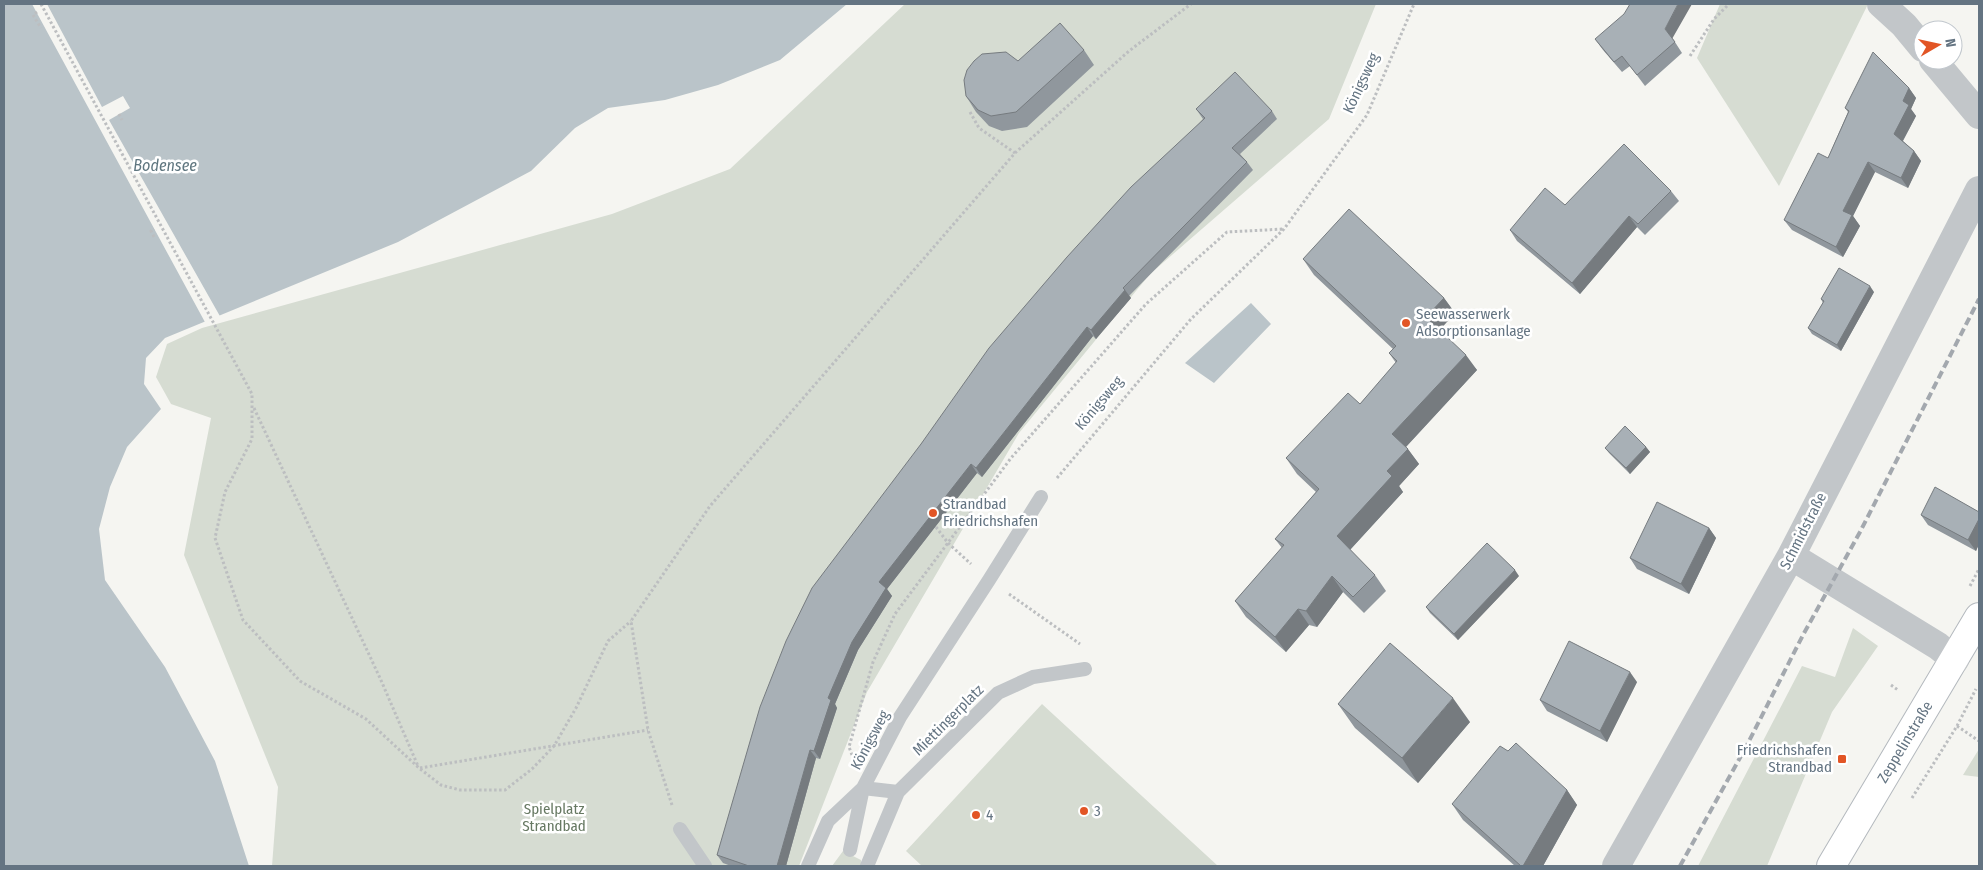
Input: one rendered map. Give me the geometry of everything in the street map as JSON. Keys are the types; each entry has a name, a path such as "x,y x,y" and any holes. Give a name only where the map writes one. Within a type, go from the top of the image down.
{"main road":[{"name":"Zeppelinstraße","path":"1830,866 1979,617"}],"street":[{"path":"1881,4 1913,36"},
{"path":"1941,70 1979,115"},
{"name":"Schmidstraße","path":"1616,866 1791,556 1979,190"},
{"path":"1791,556 1938,646 1955,660"}],"lane":[{"name":"Königsweg","path":"850,850 866,782 900,717 1041,497"},
{"name":"Miettingerplatz","path":"898,792 998,694 1033,677 1085,668"},
{"path":"808,866 828,820 866,782 898,792 867,866"},
{"path":"680,829 705,866"}],"path":[{"path":"41,4 252,394 252,439 226,492 215,538 243,620 300,681 366,719 419,768 441,785 460,790 504,790 532,769 554,746 576,708 608,641 631,621 710,506 1015,153 1129,51 1191,4"},
{"name":"Königsweg","path":"1041,497 1192,319 1284,228 1367,115 1414,4"},
{"path":"1690,56 1714,19 1729,4"},
{"path":"37,12 34,14 41,28"},
{"path":"970,112 979,128 1015,153"},
{"path":"119,114 122,120"},
{"path":"866,782 856,765 849,747 873,662 895,614 1011,458 1146,304 1227,232 1284,228"},
{"path":"154,229 151,231 154,237"},
{"path":"252,405 380,678 419,768"},
{"path":"1034,612 1080,644"},
{"path":"631,621 648,730 680,829"},
{"path":"1911,799 1957,726 1979,683"},
{"path":"1957,726 1979,741"},
{"path":"419,768 648,730"}],"green space":[{"name":"Strandbad Friedrichshafen","path":"905,4 1376,4 1329,119 1150,274 1019,433 867,692 799,866 272,866 278,787 184,555 211,418 171,404 156,377 167,344 202,328 612,214 730,169"},
{"path":"1720,4 1868,4 1779,186 1697,58"},
{"path":"1853,628 1878,646 1832,712 1767,866 1698,866 1802,666 1835,677"},
{"name":"3","path":"1042,704 1218,866 922,866 906,851"},
{"path":"1979,749 1979,777 1963,775"},
{"path":"843,851 861,860 861,866 832,866"}],"water":[{"name":"Bodensee","path":"4,4 847,4 780,60 718,85 665,100 608,108 575,128 531,171 398,242 165,338 146,358 144,384 161,409 127,447 110,487 99,529 105,580 165,667 215,761 249,866 4,866"},
{"path":"1251,303 1271,324 1214,383 1185,363"}],"pier":[{"path":"32,4 47,4 102,107 123,96 130,108 109,120 221,318 206,324"}],"building":[{"path":"1630,4 1678,4 1665,29 1675,42 1637,75 1622,56 1614,62 1595,39 1624,14"},
{"path":"1060,23 1084,50 1016,112 991,116 978,110 966,96 964,80 967,70 974,61 982,54 1006,52 1018,61"},
{"path":"1873,52 1909,88 1903,101 1909,105 1894,134 1914,151 1901,178 1868,162 1843,211 1852,215 1836,247 1784,220 1818,153 1828,158 1849,111 1845,108"},
{"path":"1235,72 1272,111 1232,148 1247,162 1123,288 1125,290 1091,330 1087,327 976,468 971,464 879,582 886,588 852,642 828,698 831,700 814,751 810,750 777,866 749,866 717,855 760,707 786,641 812,588 921,444 989,348 1067,257 1131,187 1205,118 1196,109"},
{"path":"1624,144 1671,191 1638,224 1629,216 1572,283 1510,230 1545,188 1565,205"},
{"path":"1349,209 1444,298 1426,317 1466,355 1392,434 1408,449 1387,471 1392,476 1337,536 1375,575 1353,597 1332,576 1306,611 1298,609 1275,637 1235,601 1284,545 1275,539 1319,489 1286,458 1348,393 1360,404 1397,361 1389,353 1396,346 1303,259"},
{"path":"1839,268 1870,286 1837,345 1808,328 1824,301 1821,299"},
{"path":"1625,426 1646,447 1626,468 1605,448"},
{"path":"1935,487 1979,512 1979,519 1968,540 1921,515"},
{"path":"1657,502 1709,528 1681,584 1630,558"},
{"path":"1487,543 1515,570 1454,634 1426,607"},
{"path":"1569,641 1630,672 1600,731 1540,700"},
{"path":"1390,643 1453,698 1402,758 1338,704"},
{"path":"1516,743 1567,790 1523,866 1452,804 1500,746 1508,751"}],"railway":[{"path":"1680,866 1746,747 1803,635 1860,532 1979,299"}],"place":[{"name":"Seewasserwerk Adsorptionsanlage","path":"1406,323"},
{"name":"Strandbad Friedrichshafen","path":"933,513"},
{"name":"Friedrichshafen Strandbad","path":"1842,759"},
{"name":"3","path":"1084,811"},
{"name":"4","path":"976,815"}],"park label":[{"name":"Spielplatz Strandbad","path":"554,818"}]}
